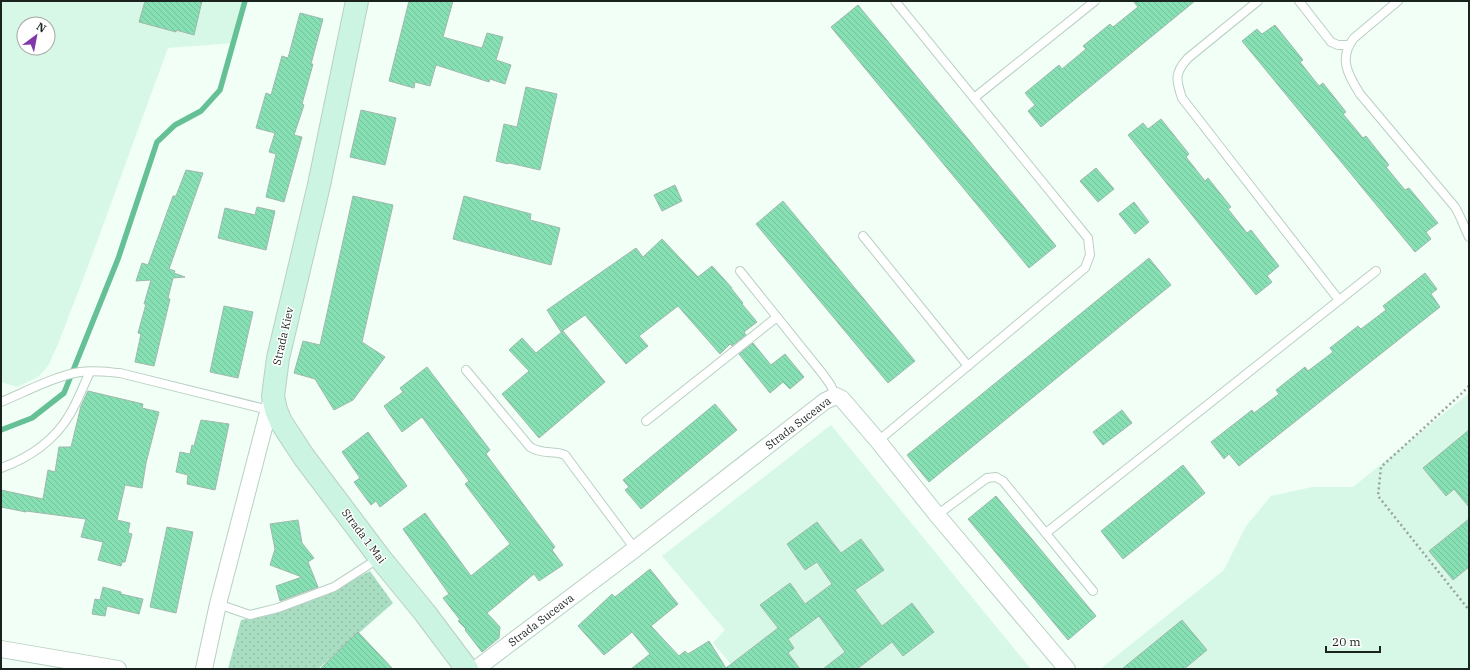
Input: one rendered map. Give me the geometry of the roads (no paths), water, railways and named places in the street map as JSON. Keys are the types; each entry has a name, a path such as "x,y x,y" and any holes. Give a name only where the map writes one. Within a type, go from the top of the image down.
{"main road":[{"name":"Strada Kiev","path":"271,403 278,358 319,185 357,1"},
{"name":"Strada 1 Mai","path":"271,403 295,445 380,558 425,613 467,669"}],"street":[{"name":"Strada Suceava","path":"476,669 635,549 825,401 836,396 842,398 938,516 1067,669"},
{"name":"Strada Kiev","path":"204,669 218,604 271,403"},
{"path":"1,649 118,669"}],"lane":[{"path":"878,441 1085,268 1090,255 1088,238 895,1"},
{"path":"974,98 1095,1"},
{"path":"1258,1 1181,65 1176,78 1178,87 1182,98 1338,300"},
{"path":"1299,1 1331,42 1338,45 1349,45"},
{"path":"1398,1 1354,38 1349,45 1346,60 1347,69 1357,89 1446,196 1462,218 1463,226 1469,237"},
{"path":"863,236 968,366"},
{"path":"740,271 822,373 836,396"},
{"path":"1046,533 1376,271"},
{"path":"646,421 777,317"},
{"path":"466,370 530,447 537,451 546,453 558,452 565,455 635,549"},
{"path":"1,468 27,456 42,446 53,436 71,413 90,372"},
{"path":"1,402 65,375 90,372 120,373 271,403"},
{"path":"938,516 987,478 996,477 1003,481 1093,591"},
{"path":"218,604 250,615 278,608 334,588 380,558"}],"waterway":[{"path":"1,430 32,418 64,393 118,259 157,142 175,125 201,111 220,90 245,1"}]}
